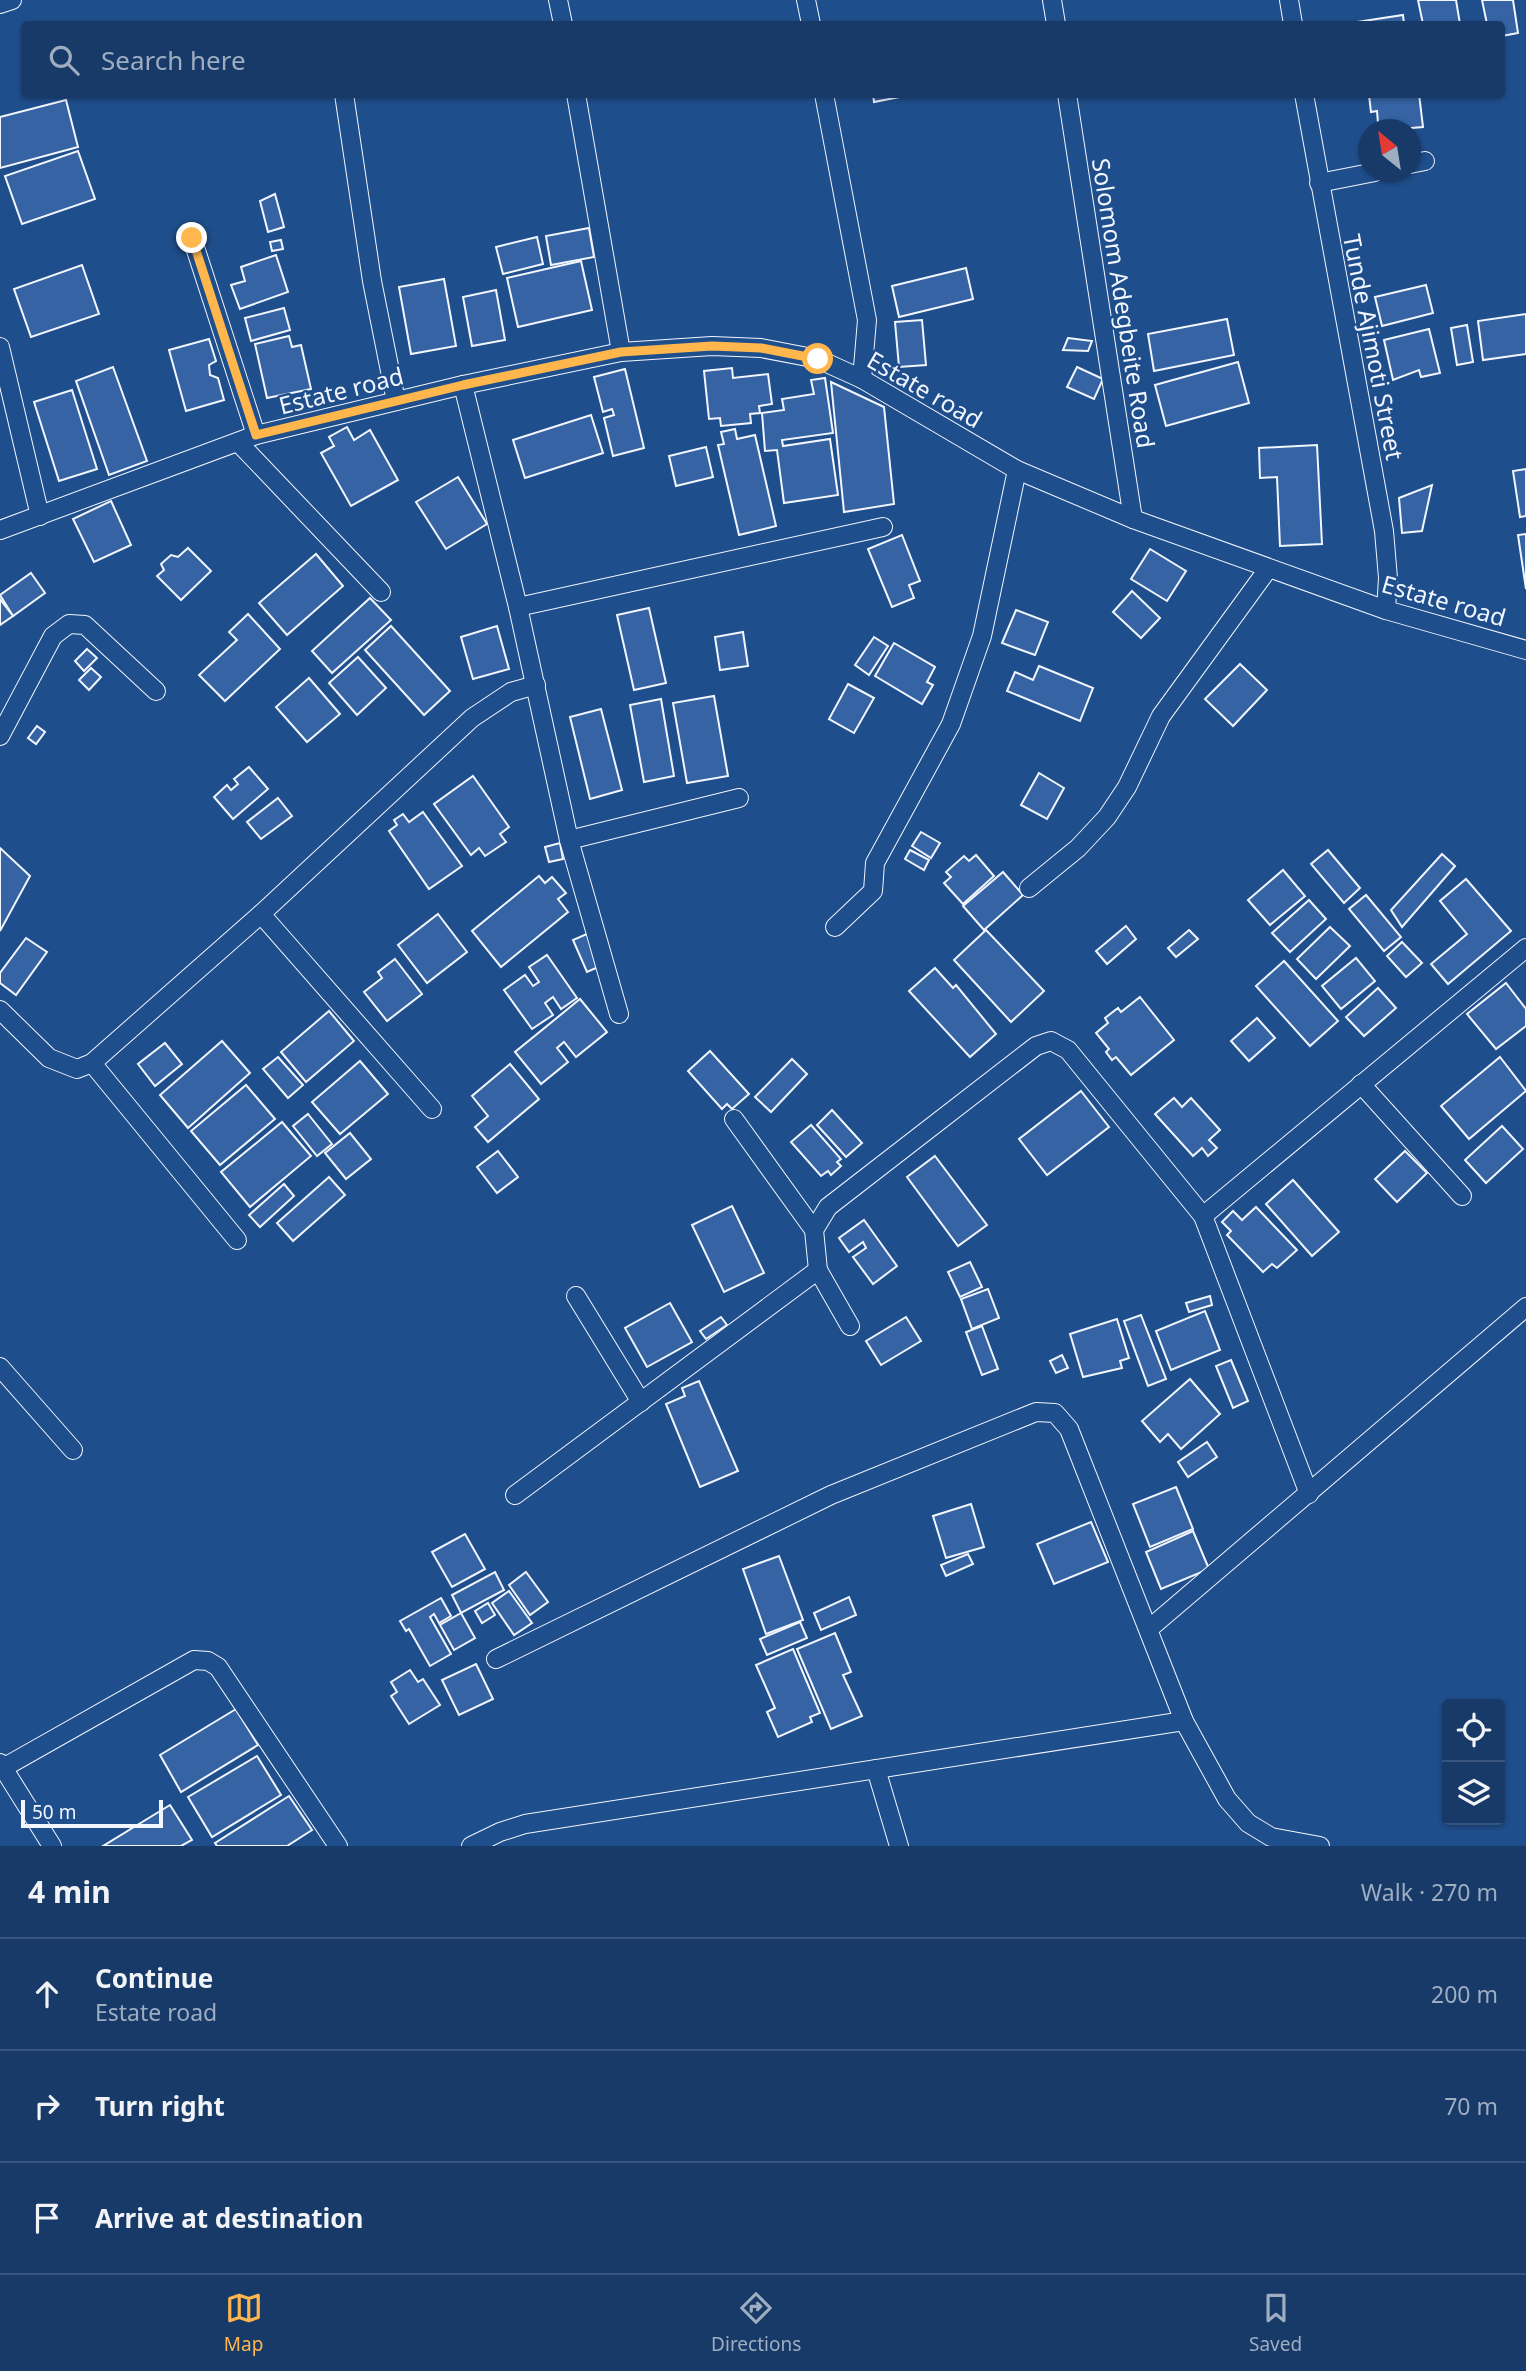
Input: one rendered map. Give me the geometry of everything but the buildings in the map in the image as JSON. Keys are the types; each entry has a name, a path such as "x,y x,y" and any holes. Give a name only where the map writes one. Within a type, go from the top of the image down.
{"street":[{"path":"0,4 12,0"},
{"path":"558,0 562,21"},
{"path":"806,0 810,21"},
{"path":"1052,0 1055,21"},
{"path":"1289,0 1292,21"},
{"path":"345,98 372,281 396,401"},
{"path":"577,98 621,352"},
{"path":"825,98 867,320 862,379"},
{"name":"Solomom Adegbeite Road","path":"1068,98 1133,519"},
{"name":"Tunde Ajimoti Street","path":"1305,98 1384,531 1386,610"},
{"path":"1319,183 1358,175"},
{"path":"192,238 256,435"},
{"name":"Estate road","path":"0,530 256,435 396,401 621,352 712,346 761,348 818,359 862,379 1017,470 1133,519 1386,610 1526,650"},
{"path":"0,347 40,516"},
{"path":"463,385 518,607 569,840 620,1014"},
{"path":"238,442 381,592"},
{"path":"835,927 873,891 875,863 951,724 982,636 1017,470"},
{"path":"518,607 883,527"},
{"path":"1029,888 1078,848 1107,817 1128,787 1161,716 1268,569"},
{"path":"0,736 53,636 69,624 85,625 156,691"},
{"path":"0,1010 49,1058 77,1069 92,1063 261,914 471,718 511,692 536,685"},
{"path":"569,840 739,798"},
{"path":"261,914 432,1108"},
{"path":"1203,1216 1526,948"},
{"path":"814,1230 828,1208 1037,1046 1051,1041 1068,1050 1203,1216 1309,1494"},
{"path":"92,1063 237,1240"},
{"path":"1361,1084 1462,1196"},
{"path":"734,1119 814,1230 818,1270 850,1326"},
{"path":"515,1495 818,1270"},
{"path":"576,1296 641,1402"},
{"path":"1150,1629 1526,1307"},
{"path":"0,1367 73,1450"},
{"path":"496,1659 831,1495 1036,1412 1055,1413 1069,1429 1184,1721 1227,1799 1248,1823 1271,1838 1320,1846"},
{"path":"52,1846 2,1765 194,1660 208,1661 218,1667 338,1846"},
{"path":"471,1846 500,1832 525,1825 1184,1721"},
{"path":"876,1769 899,1846"}],"route":[{"path":"192,238 256,435 463,385 621,352 712,346 761,348 818,359"}]}
